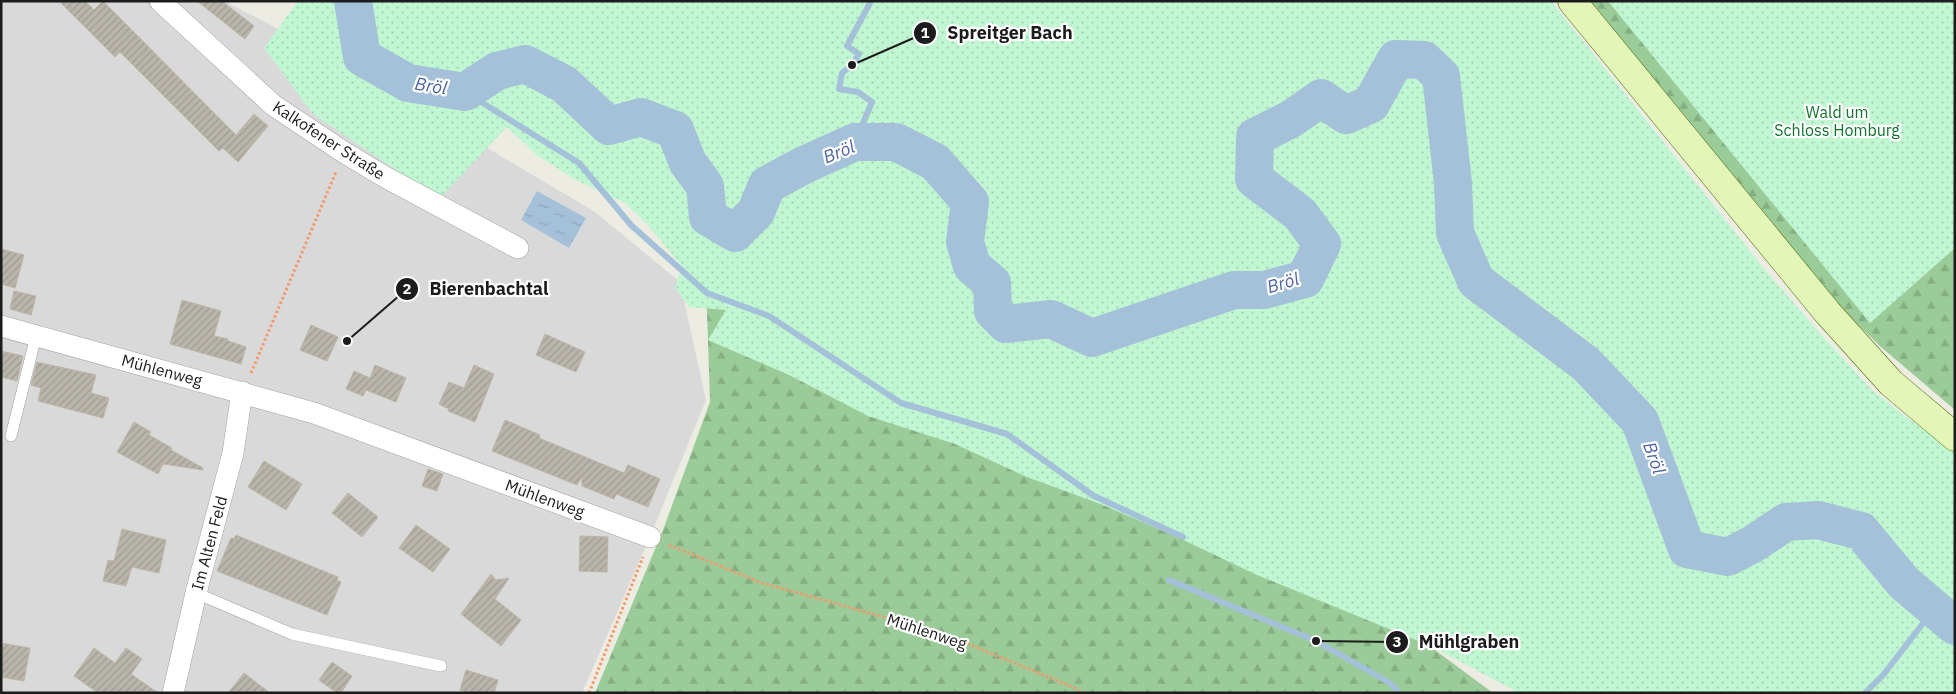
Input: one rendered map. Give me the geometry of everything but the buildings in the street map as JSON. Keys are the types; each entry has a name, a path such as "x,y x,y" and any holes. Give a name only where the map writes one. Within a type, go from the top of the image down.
{"main road":[{"path":"1572,1 1827,312 1891,383 1955,437"}],"street":[{"name":"Kalkofener Straße","path":"160,1 273,105 344,153 385,177 518,248"},
{"name":"Mühlenweg","path":"1,326 314,412 650,537"},
{"name":"Im Alten Feld","path":"174,693 196,593 233,453 242,392"}],"lane":[{"path":"11,436 36,336"},
{"path":"196,593 292,634 441,666"}],"path":[{"path":"242,392 344,153"},
{"path":"589,693 634,583 650,537"},
{"name":"Mühlenweg","path":"650,537 759,582 944,634 1075,688 1081,693"}],"shaded area":[{"path":"1,1 225,1 361,73 595,212 680,282 706,400 650,537 582,693 1,693"}],"green space":[{"path":"298,1 1551,1 1766,271 1824,338 1873,391 1906,417 1955,448 1955,693 1519,693 1433,647 1257,575 1175,536 1103,505 1027,477 955,444 868,416 789,375 708,340 726,310 689,307 675,288 682,266 646,223 625,203 576,180 538,156 507,127 439,199 313,114 264,48"},
{"name":"Wald um Schloss Homburg","path":"1589,1 1955,1 1955,410 1881,347 1828,296"},
{"name":"Wald um Schloss Homburg","path":"1608,1 1955,1 1955,248 1870,323"},
{"path":"705,251 1400,624 1493,693 595,693 663,530 710,402"}],"water":[{"path":"537,191 586,218 569,248 521,220"}],"waterway":[{"name":"Bröl","path":"353,1 362,57 408,83 465,92 497,71 525,64 564,84 609,126 641,117 675,130 688,163 705,186 708,217 735,233 756,212 767,185 804,165 855,142 896,142 935,162 970,202 965,242 972,266 992,283 993,311 1006,324 1051,319 1092,338 1234,290 1264,290 1305,279 1322,244 1300,214 1254,179 1255,137 1291,119 1321,98 1346,115 1371,104 1396,59 1424,60 1441,76 1453,183 1455,233 1476,281 1586,364 1640,421 1687,549 1728,557 1753,544 1786,522 1818,520 1861,531 1904,583 1955,626"},
{"path":"855,142 872,102 858,92 839,89 842,73 852,65 859,54 847,46 871,1"},
{"path":"465,92 579,163 631,225 707,293 769,316 901,403 1007,434 1094,496 1183,537"},
{"path":"1169,580 1316,641 1390,683 1399,693"},
{"path":"1865,693 1884,674 1934,609"}],"place":[{"name":"Spreitger Bach","path":"852,65"},
{"name":"Bierenbachtal","path":"347,341"},
{"name":"Mühlgraben","path":"1316,641"}]}
